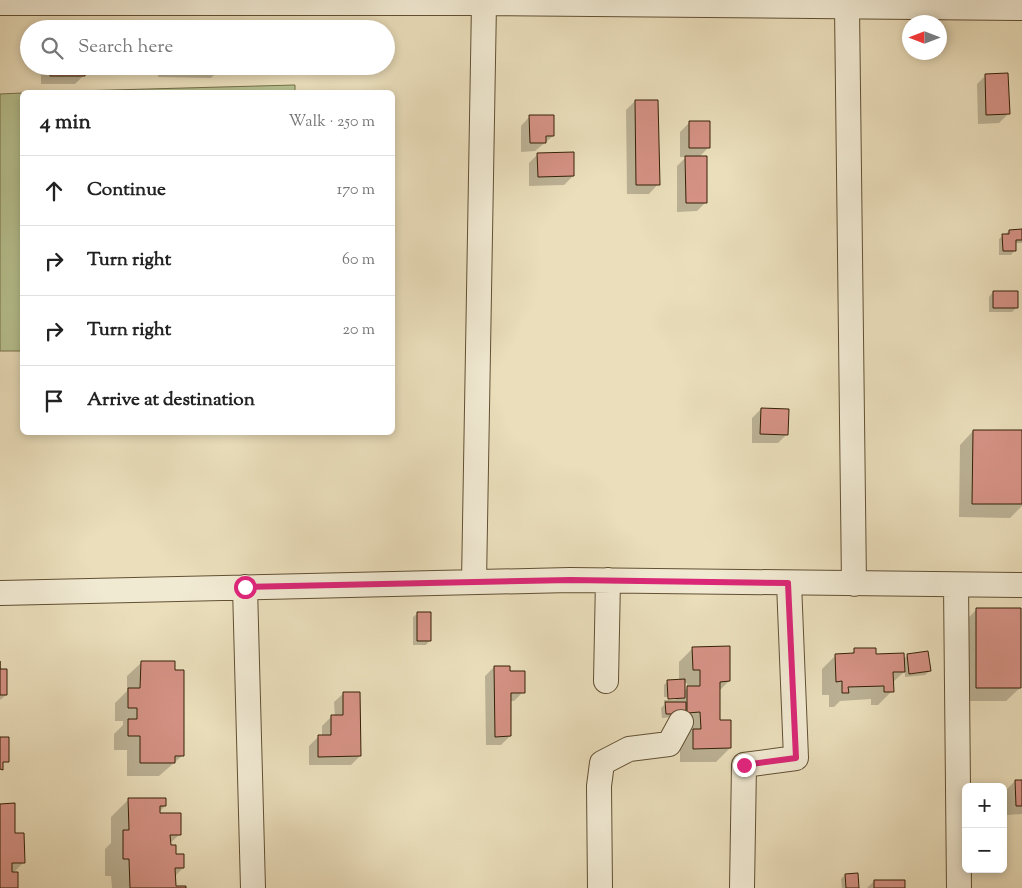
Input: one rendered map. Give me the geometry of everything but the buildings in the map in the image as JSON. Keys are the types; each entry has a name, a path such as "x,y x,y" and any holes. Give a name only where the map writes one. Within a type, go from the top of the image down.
{"street":[{"path":"0,3 484,3 1022,8"},
{"path":"474,582 484,3"},
{"path":"847,7 854,584"},
{"path":"606,681 608,580"},
{"path":"0,593 608,580 1022,585"},
{"path":"742,888 744,765 796,758 788,583"},
{"path":"956,585 959,888"},
{"path":"245,587 253,888"},
{"path":"600,888 599,786 602,763 629,749 669,744 681,722"}],"green space":[{"path":"295,85 295,90 111,90"},
{"path":"20,93 20,351 0,351 0,94"}],"route":[{"path":"245,587 570,580 788,583 796,758 744,765"}]}
